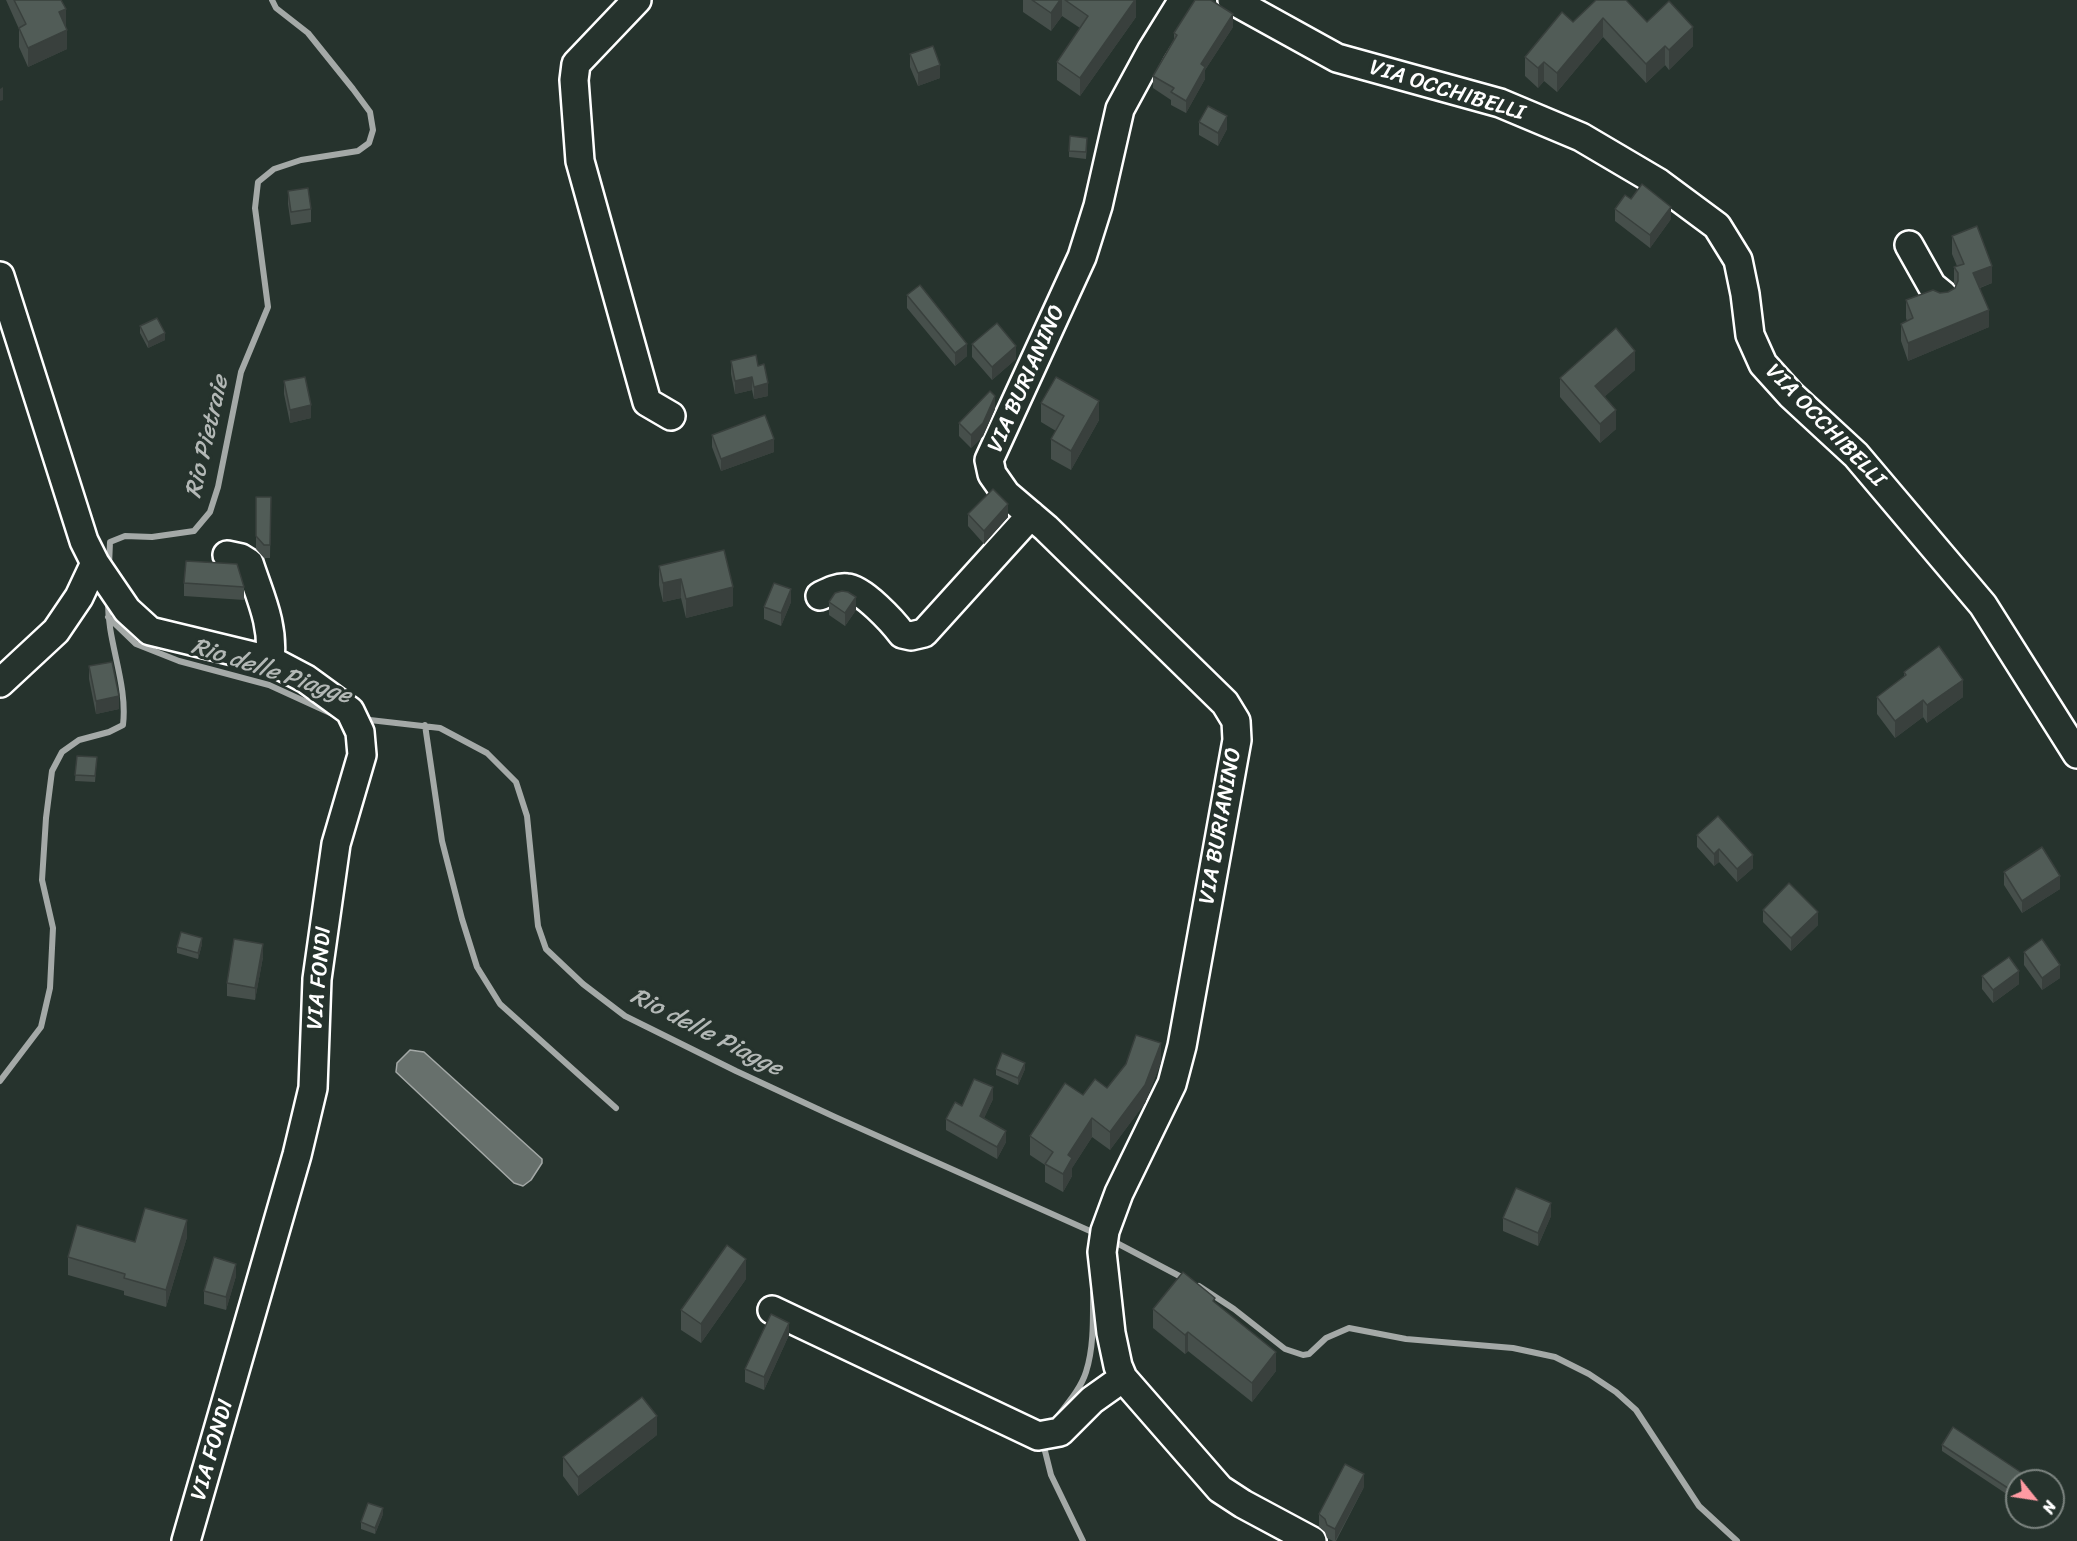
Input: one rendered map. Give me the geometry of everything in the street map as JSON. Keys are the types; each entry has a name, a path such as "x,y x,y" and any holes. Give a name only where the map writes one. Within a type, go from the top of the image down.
{"street":[{"path":"637,0 576,64 574,80 580,161 647,402 671,416"},
{"name":"VIA BURIANINO","path":"1183,0 1152,50 1120,109 1098,206 1082,257 989,460 992,474 1006,494 1031,515 1225,703 1236,721 1237,740 1182,1046 1172,1084 1119,1193 1105,1231 1102,1252 1111,1333 1118,1366 1124,1378 1220,1489 1312,1541"},
{"name":"VIA OCCHIBELLI","path":"1232,0 1338,58 1500,103 1581,137 1659,183 1717,226 1738,260 1750,335 1763,364 1791,395 1856,455 1983,604 2077,754"},
{"path":"1909,245 1932,286 1944,295"},
{"name":"VIA FONDI","path":"0,276 84,541 127,610 150,631 270,660 306,679 350,711 360,732 362,755 336,844 317,979 313,1088 297,1155 186,1541"},
{"path":"820,596 834,589 849,588 862,595 893,622 902,634 911,636 924,633 1031,515"},
{"path":"227,555 241,558 249,563 270,624 272,646 270,660"},
{"path":"0,683 56,631 79,597 95,562"},
{"path":"772,1310 1038,1436 1060,1432 1092,1400 1124,1378"}],"shaded area":[{"path":"410,1050 424,1052 542,1159 542,1163 531,1180 523,1186 514,1183 396,1072 397,1063"}],"building":[{"path":"14,0 61,0 66,9 59,12 67,30 28,48 19,28 26,24"},
{"path":"1032,0 1060,0 1051,13"},
{"path":"1065,0 1135,0 1080,78 1057,62 1088,16"},
{"path":"1195,0 1211,0 1233,14 1201,64 1205,67 1186,101 1171,92 1174,88 1153,76 1177,35 1174,33"},
{"path":"1596,0 1626,0 1647,22 1669,1 1693,27 1669,50 1665,46 1646,64 1603,18 1557,73 1544,62 1538,68 1525,57 1562,12 1573,22"},
{"path":"933,46 940,65 918,73 910,54"},
{"path":"1208,106 1227,116 1218,133 1199,122"},
{"path":"1070,136 1087,138 1086,152 1069,151"},
{"path":"1642,184 1671,207 1650,235 1615,209 1625,195 1631,199"},
{"path":"308,188 311,209 291,212 288,191"},
{"path":"1977,226 1992,266 1973,273 1989,310 1908,343 1901,324 1913,318 1906,300 1933,290 1940,293 1955,288 1958,273 1954,267 1964,264 1952,236"},
{"path":"920,285 967,344 955,353 907,295"},
{"path":"157,318 165,333 148,342 140,326"},
{"path":"997,323 1016,346 992,367 972,344"},
{"path":"1616,328 1635,351 1595,386 1616,410 1600,424 1560,378"},
{"path":"756,355 758,366 764,364 768,383 754,387 752,377 735,381 731,361"},
{"path":"305,377 311,405 290,410 284,381"},
{"path":"1056,377 1099,401 1071,451 1051,439 1064,416 1041,403"},
{"path":"990,391 995,396 983,423 971,435 959,423"},
{"path":"765,415 774,439 721,459 712,435"},
{"path":"993,489 1008,504 984,531 968,514"},
{"path":"256,497 271,497 270,545 264,545 256,536"},
{"path":"724,550 733,587 686,599 681,579 663,583 659,566"},
{"path":"186,561 237,564 244,587 184,583"},
{"path":"774,583 791,589 781,613 764,607"},
{"path":"842,591 856,597 845,613 829,602 835,593"},
{"path":"1939,646 1963,680 1927,705 1923,700 1895,721 1877,697 1906,675 1904,672"},
{"path":"112,662 119,696 96,701 89,666"},
{"path":"77,756 97,757 95,776 75,775"},
{"path":"1718,816 1753,855 1737,869 1719,849 1714,854 1697,835"},
{"path":"2042,847 2060,876 2022,901 2004,872"},
{"path":"1789,883 1818,912 1791,938 1763,910"},
{"path":"181,932 202,938 198,953 177,947"},
{"path":"234,939 263,944 255,988 227,983"},
{"path":"2042,939 2060,965 2042,978 2024,952"},
{"path":"2009,957 2019,971 1993,990 1982,976"},
{"path":"1136,1035 1161,1043 1145,1085 1110,1132 1092,1118 1068,1155 1072,1158 1063,1174 1045,1164 1053,1152 1030,1136 1065,1083 1083,1095 1095,1079 1107,1088 1126,1064"},
{"path":"1002,1053 1025,1063 1018,1078 996,1069"},
{"path":"974,1079 993,1087 980,1116 1006,1131 997,1147 946,1119 955,1102 962,1106"},
{"path":"1516,1188 1551,1203 1538,1233 1503,1218"},
{"path":"145,1208 187,1220 166,1290 124,1278 125,1274 68,1257 77,1225 135,1242"},
{"path":"727,1245 746,1259 701,1324 681,1310"},
{"path":"214,1257 236,1264 226,1297 204,1291"},
{"path":"1183,1272 1215,1298 1213,1301 1276,1352 1252,1383 1188,1332 1185,1335 1153,1309"},
{"path":"771,1314 789,1323 764,1377 745,1369"},
{"path":"642,1397 657,1416 578,1477 563,1457"},
{"path":"1953,1427 2016,1469 2005,1469 2005,1486 1942,1445"},
{"path":"1345,1464 1364,1474 1335,1529 1327,1525 1325,1519 1319,1514"},
{"path":"368,1503 383,1508 375,1528 361,1522"}],"waterway":[{"name":"Rio Pietraie","path":"109,566 110,542 125,536 152,537 194,531 210,512 218,487 241,372 268,307 255,208 258,182 274,169 301,160 358,151 369,143 373,130 370,112 353,89 308,33 276,8 272,0"},
{"name":"Rio Pietraie","path":"0,1081 41,1027 50,988 53,928 42,880 52,771 62,752 79,740 109,732 123,725 123,694 111,631 108,600"},
{"name":"Rio delle Piagge","path":"108,617 136,644 179,661 269,685 339,717"},
{"name":"Rio delle Piagge","path":"361,719 440,728 487,753 516,782 527,816 538,926 546,949 583,984 625,1016 835,1117 1099,1235"},
{"path":"425,725 442,841 477,967 500,1004 616,1108"},
{"path":"1111,1240 1187,1280"},
{"path":"1199,1286 1234,1309 1285,1349 1303,1355 1309,1354 1326,1338 1349,1328 1406,1339 1513,1348 1555,1357 1589,1374 1616,1392 1636,1410 1699,1506 1737,1541"},
{"name":"Rio delle Piagge","path":"1058,1416 1078,1390 1089,1362 1092,1343 1093,1292"},
{"name":"Rio delle Piagge","path":"1043,1443 1051,1475 1083,1541"}]}
